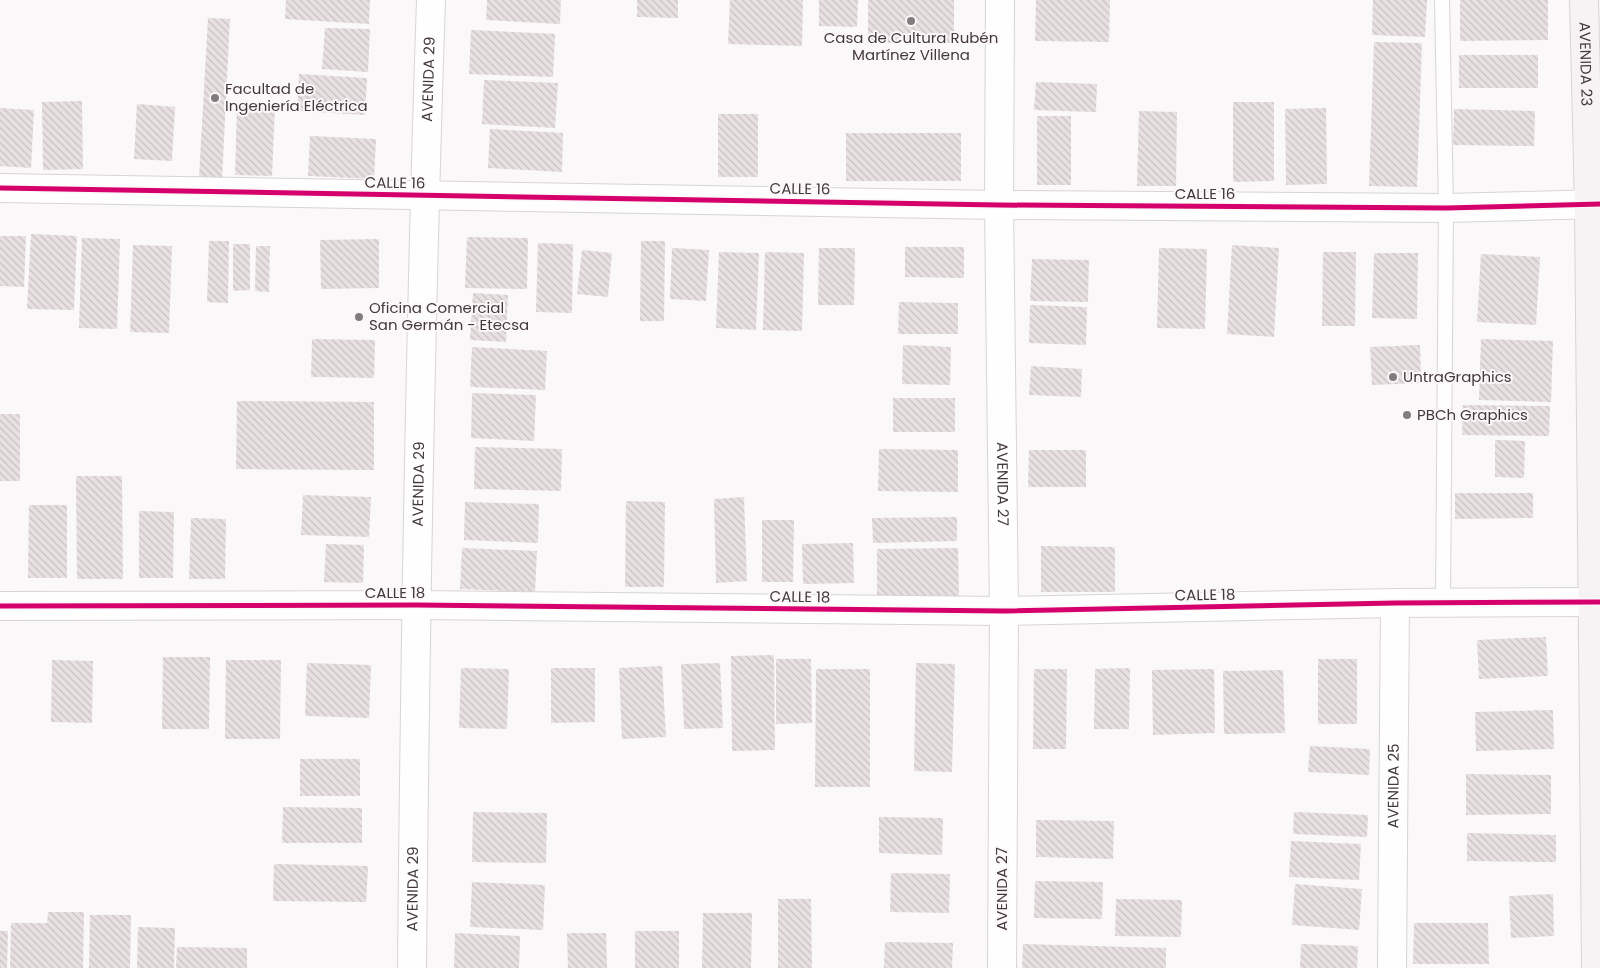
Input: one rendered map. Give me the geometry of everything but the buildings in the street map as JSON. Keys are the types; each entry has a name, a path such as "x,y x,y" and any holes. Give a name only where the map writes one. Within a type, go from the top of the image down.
{"main road":[{"name":"AVENIDA 23","path":"1584,0 1594,205 1596,968"}],"street":[{"name":"AVENIDA 29","path":"412,968 416,605 424,196 431,0"},
{"name":"AVENIDA 27","path":"1000,0 999,206 1004,611 1002,968"},
{"name":"CALLE 16","path":"0,188 999,206 1446,208 1594,205"},
{"name":"CALLE 18","path":"0,606 416,605 1004,611 1395,603 1596,603"},
{"name":"AVENIDA 25","path":"1392,968 1395,603"}],"lane":[{"path":"1442,0 1446,208 1443,603"}],"cycle path":[{"path":"0,188 999,205 1446,208 1600,204"},
{"path":"0,606 416,605 1004,611 1395,603 1600,602"}],"place":[{"name":"Casa de Cultura Rubén Martínez Villena","path":"911,21"},
{"name":"Facultad de Ingeniería Eléctrica","path":"215,98"},
{"name":"Oficina Comercial San Germán - Etecsa","path":"359,317"},
{"name":"UntraGraphics","path":"1393,377"},
{"name":"PBCh Graphics","path":"1407,415"}]}
